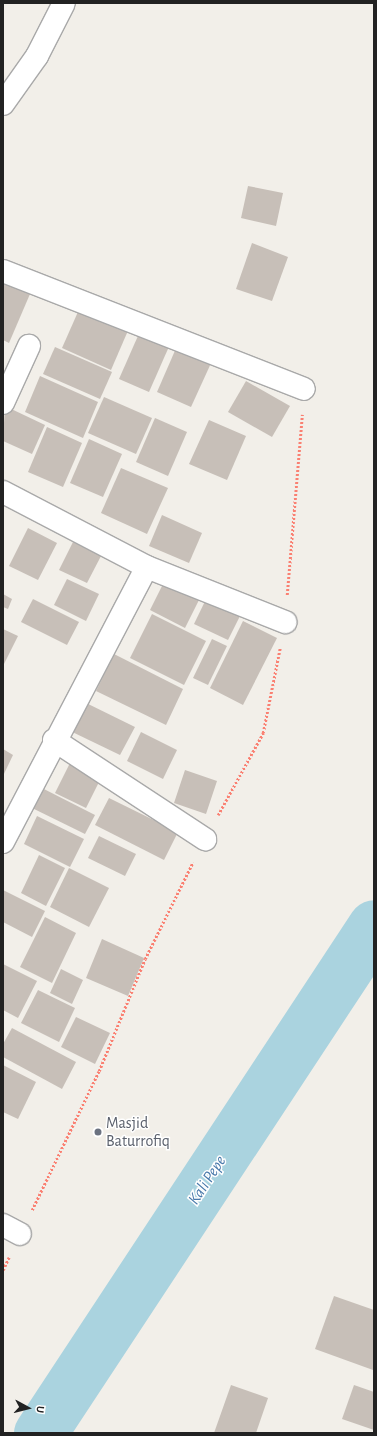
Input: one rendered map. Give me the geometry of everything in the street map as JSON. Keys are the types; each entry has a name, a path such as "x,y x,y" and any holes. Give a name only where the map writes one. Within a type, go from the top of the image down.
{"street":[{"path":"3,104 38,56 64,3"},
{"path":"3,270 304,389"},
{"path":"3,403 29,346"},
{"path":"3,492 147,567 285,622"},
{"path":"3,842 54,740 147,567"},
{"path":"54,740 205,839"}],"building":[{"path":"248,186 283,193 276,226 241,218"},
{"path":"252,243 288,257 272,301 236,289"},
{"path":"3,281 30,294 9,343 3,340"},
{"path":"81,305 130,326 111,370 62,348"},
{"path":"141,329 171,342 149,392 119,379"},
{"path":"177,346 212,361 191,407 157,392"},
{"path":"55,347 112,372 100,399 43,374"},
{"path":"40,376 98,402 83,438 25,412"},
{"path":"246,381 290,406 272,437 228,412"},
{"path":"104,397 152,418 136,454 88,433"},
{"path":"5,406 45,425 32,454 3,441"},
{"path":"155,418 187,432 168,476 136,462"},
{"path":"209,420 246,436 227,480 189,464"},
{"path":"47,427 82,443 63,487 28,472"},
{"path":"89,439 122,454 103,497 70,483"},
{"path":"121,468 168,488 147,534 101,513"},
{"path":"162,515 202,533 189,563 149,546"},
{"path":"28,528 57,543 38,580 9,566"},
{"path":"73,542 101,556 87,583 59,570"},
{"path":"166,578 201,596 185,628 150,610"},
{"path":"67,579 99,594 86,621 54,605"},
{"path":"209,593 243,610 228,640 194,624"},
{"path":"3,594 12,599 8,609 3,607"},
{"path":"33,599 79,622 67,645 21,622"},
{"path":"152,614 206,641 184,685 130,658"},
{"path":"243,621 277,638 243,705 210,688"},
{"path":"3,629 18,636 3,666"},
{"path":"212,639 227,646 208,685 193,678"},
{"path":"114,654 183,689 166,725 96,691"},
{"path":"78,699 135,727 120,755 64,728"},
{"path":"141,732 177,750 163,779 127,761"},
{"path":"3,749 13,755 3,776"},
{"path":"72,759 103,774 86,808 55,793"},
{"path":"185,770 217,781 206,814 174,803"},
{"path":"38,786 95,815 85,834 28,806"},
{"path":"109,798 178,832 164,860 95,825"},
{"path":"37,816 84,839 70,867 24,844"},
{"path":"99,836 136,854 125,876 88,858"},
{"path":"39,855 65,868 46,906 21,893"},
{"path":"69,868 109,888 89,927 50,907"},
{"path":"3,890 45,911 32,937 3,922"},
{"path":"45,917 76,933 52,983 20,967"},
{"path":"102,939 144,958 128,996 86,978"},
{"path":"3,964 37,981 18,1018 3,1010"},
{"path":"61,969 83,980 72,1004 50,993"},
{"path":"38,990 75,1008 59,1042 21,1023"},
{"path":"76,1017 110,1033 95,1064 61,1047"},
{"path":"12,1028 76,1062 62,1089 3,1057 3,1044"},
{"path":"3,1065 36,1082 18,1119 3,1112"},
{"path":"334,1296 374,1310 373,1370 315,1349"},
{"path":"231,1385 268,1398 256,1433 214,1433"},
{"path":"354,1385 374,1392 374,1430 342,1419"}],"waterway":[{"name":"Kali Pepe","path":"40,1433 374,926"}],"place":[{"name":"Masjid Baturrofiq","path":"98,1132"}]}
